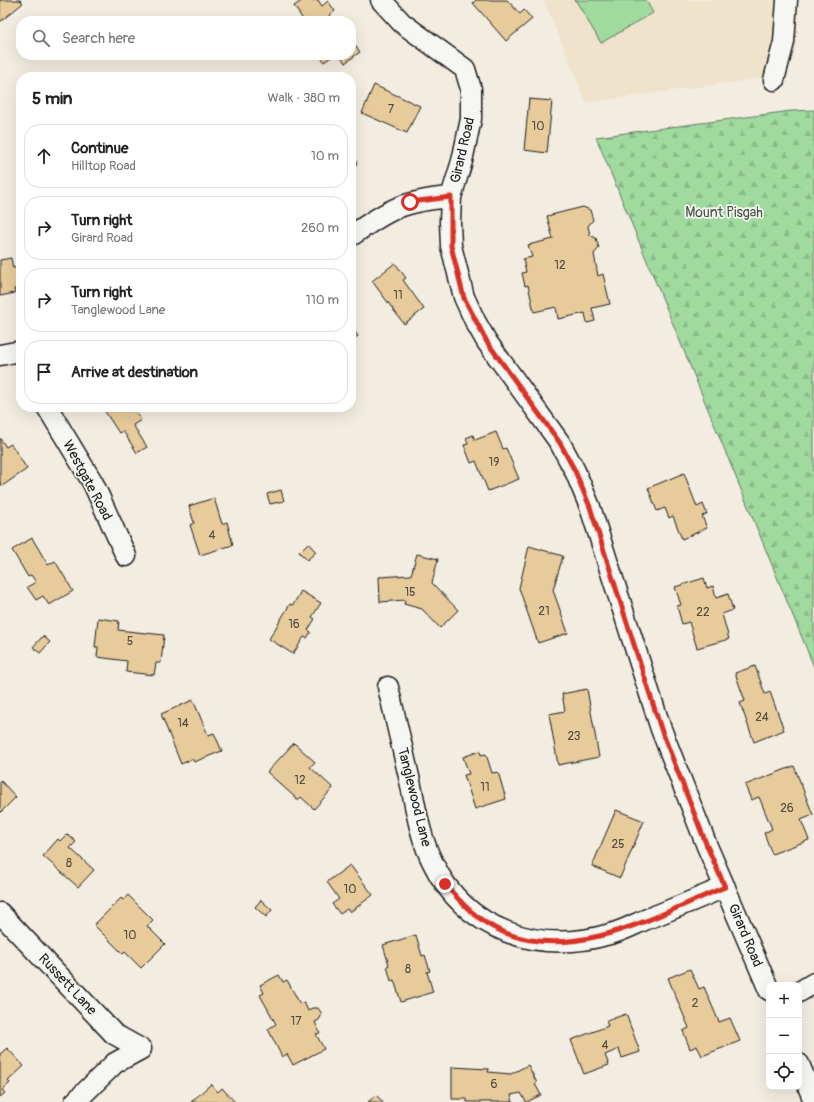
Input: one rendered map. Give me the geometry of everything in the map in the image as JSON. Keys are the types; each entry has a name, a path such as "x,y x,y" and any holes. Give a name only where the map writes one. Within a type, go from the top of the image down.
{"street":[{"name":"Girard Road","path":"381,0 402,23 465,69 471,90 471,119 462,161 451,197 451,246 464,298 487,342 560,443 575,471 590,507 661,729 707,846 766,983"},
{"path":"774,80 784,42 787,0"},
{"path":"356,232 379,216 410,202 451,197"},
{"name":"Westgate Road","path":"50,412 92,483 126,556"},
{"name":"Tanglewood Lane","path":"388,687 422,836 433,863 445,884 463,905 502,932 545,941 589,939 611,934 725,887"},
{"name":"Russett Lane","path":"0,913 114,1034 141,1049 115,1063 75,1102"},
{"path":"802,990 814,983"},
{"path":"802,1071 814,1101"}],"shaded area":[{"path":"544,0 776,0 774,67 770,74 763,78 586,103"}],"green space":[{"path":"574,0 646,0 653,13 601,43"},
{"name":"Mount Pisgah","path":"814,110 814,667 596,137 791,111"}],"building":[{"path":"0,0 20,0 23,3 0,22"},
{"path":"303,0 318,0 322,6 328,1 335,11 330,16 301,16 294,6"},
{"path":"476,0 507,0 520,14 524,10 532,19 506,41 473,3"},
{"path":"356,46 360,52 356,55"},
{"path":"374,85 420,106 407,133 362,113"},
{"path":"529,99 552,101 547,153 524,150"},
{"path":"583,207 590,210 593,220 588,226 590,235 596,238 599,248 594,254 598,276 603,274 610,304 592,308 595,321 587,323 585,313 558,319 556,307 534,312 528,285 525,286 522,273 526,272 523,259 532,257 528,245 553,239 547,216"},
{"path":"11,258 13,268 16,268 15,293 0,296 0,260"},
{"path":"395,263 406,278 403,280 424,309 404,324 372,281"},
{"path":"105,412 136,412 141,420 133,425 147,447 137,453 123,431 119,433"},
{"path":"496,432 503,449 506,448 519,479 488,491 476,461 471,463 464,445 468,444 466,438 473,435 475,440"},
{"path":"0,438 6,447 11,444 27,469 2,486 0,482"},
{"path":"684,473 697,507 703,504 707,514 702,516 707,528 682,539 673,516 669,518 665,508 657,511 648,488"},
{"path":"281,490 284,501 270,504 267,494"},
{"path":"214,498 222,524 227,522 233,545 200,555 190,525 194,523 189,506"},
{"path":"32,538 48,565 55,561 73,591 49,605 43,596 36,600 27,587 36,582 31,575 28,577 12,550"},
{"path":"308,543 316,552 307,560 299,552"},
{"path":"529,546 563,556 553,590 568,633 538,643 519,588"},
{"path":"417,554 438,559 432,583 458,610 440,628 422,609 404,604 405,600 380,602 379,577 411,575"},
{"path":"704,578 707,588 713,586 716,598 728,594 733,610 722,614 729,639 697,648 689,622 682,624 677,606 681,605 675,587"},
{"path":"301,591 321,603 312,617 315,619 308,630 311,632 307,638 304,637 293,654 269,639 290,604 293,605"},
{"path":"98,618 119,621 118,630 164,635 161,663 156,663 154,675 126,672 127,661 97,657 98,647 95,647"},
{"path":"43,636 50,642 40,653 33,647"},
{"path":"755,666 765,694 770,692 784,730 754,742 740,703 745,701 735,673"},
{"path":"587,689 599,757 558,765 549,714 565,711 562,694"},
{"path":"193,700 208,735 214,733 222,751 194,762 192,759 181,764 161,714"},
{"path":"294,743 315,762 310,767 333,788 314,809 301,797 298,800 267,772"},
{"path":"480,751 481,755 486,754 492,773 498,772 506,799 475,809 464,775 469,774 463,757"},
{"path":"794,766 813,815 801,820 809,840 772,854 764,833 772,829 759,797 751,800 745,785"},
{"path":"0,780 16,797 0,813"},
{"path":"616,810 644,821 620,878 592,866"},
{"path":"67,834 76,842 70,848 94,870 78,887 43,856 58,839 60,841"},
{"path":"350,865 373,895 350,912 347,909 340,914 332,904 339,899 327,882"},
{"path":"128,895 153,920 147,926 165,944 141,968 125,952 123,954 94,925 121,898 123,900"},
{"path":"261,900 272,910 266,917 255,907"},
{"path":"416,935 422,956 425,955 430,971 427,972 433,992 401,1002 394,980 391,981 387,966 389,965 383,945"},
{"path":"690,969 699,989 704,987 719,1022 730,1018 740,1041 702,1056 697,1046 690,1049 683,1031 689,1028 668,978"},
{"path":"279,975 283,982 287,980 300,1004 304,1002 308,1011 312,1008 318,1008 322,1014 319,1020 315,1022 320,1033 316,1034 324,1049 293,1065 287,1054 282,1057 268,1029 276,1024 260,995 264,993 260,985"},
{"path":"626,1014 640,1052 622,1058 619,1049 605,1055 609,1065 584,1074 571,1040 608,1026 606,1021"},
{"path":"7,1048 24,1066 8,1081 10,1083 2,1090 5,1093 0,1097 0,1054"},
{"path":"528,1065 541,1095 527,1102 521,1093 511,1095 513,1102 467,1102 467,1099 452,1099 452,1067 489,1069 488,1072 511,1074"},
{"path":"211,1084 218,1092 222,1088 235,1102 191,1102"},
{"path":"376,1095 383,1102 368,1102"}],"route":[{"path":"410,202 451,197 451,246 456,273 464,298 487,342 560,443 575,471 590,507 661,729 707,846 725,887 611,934 589,939 545,941 502,932 463,905 445,884"}]}
